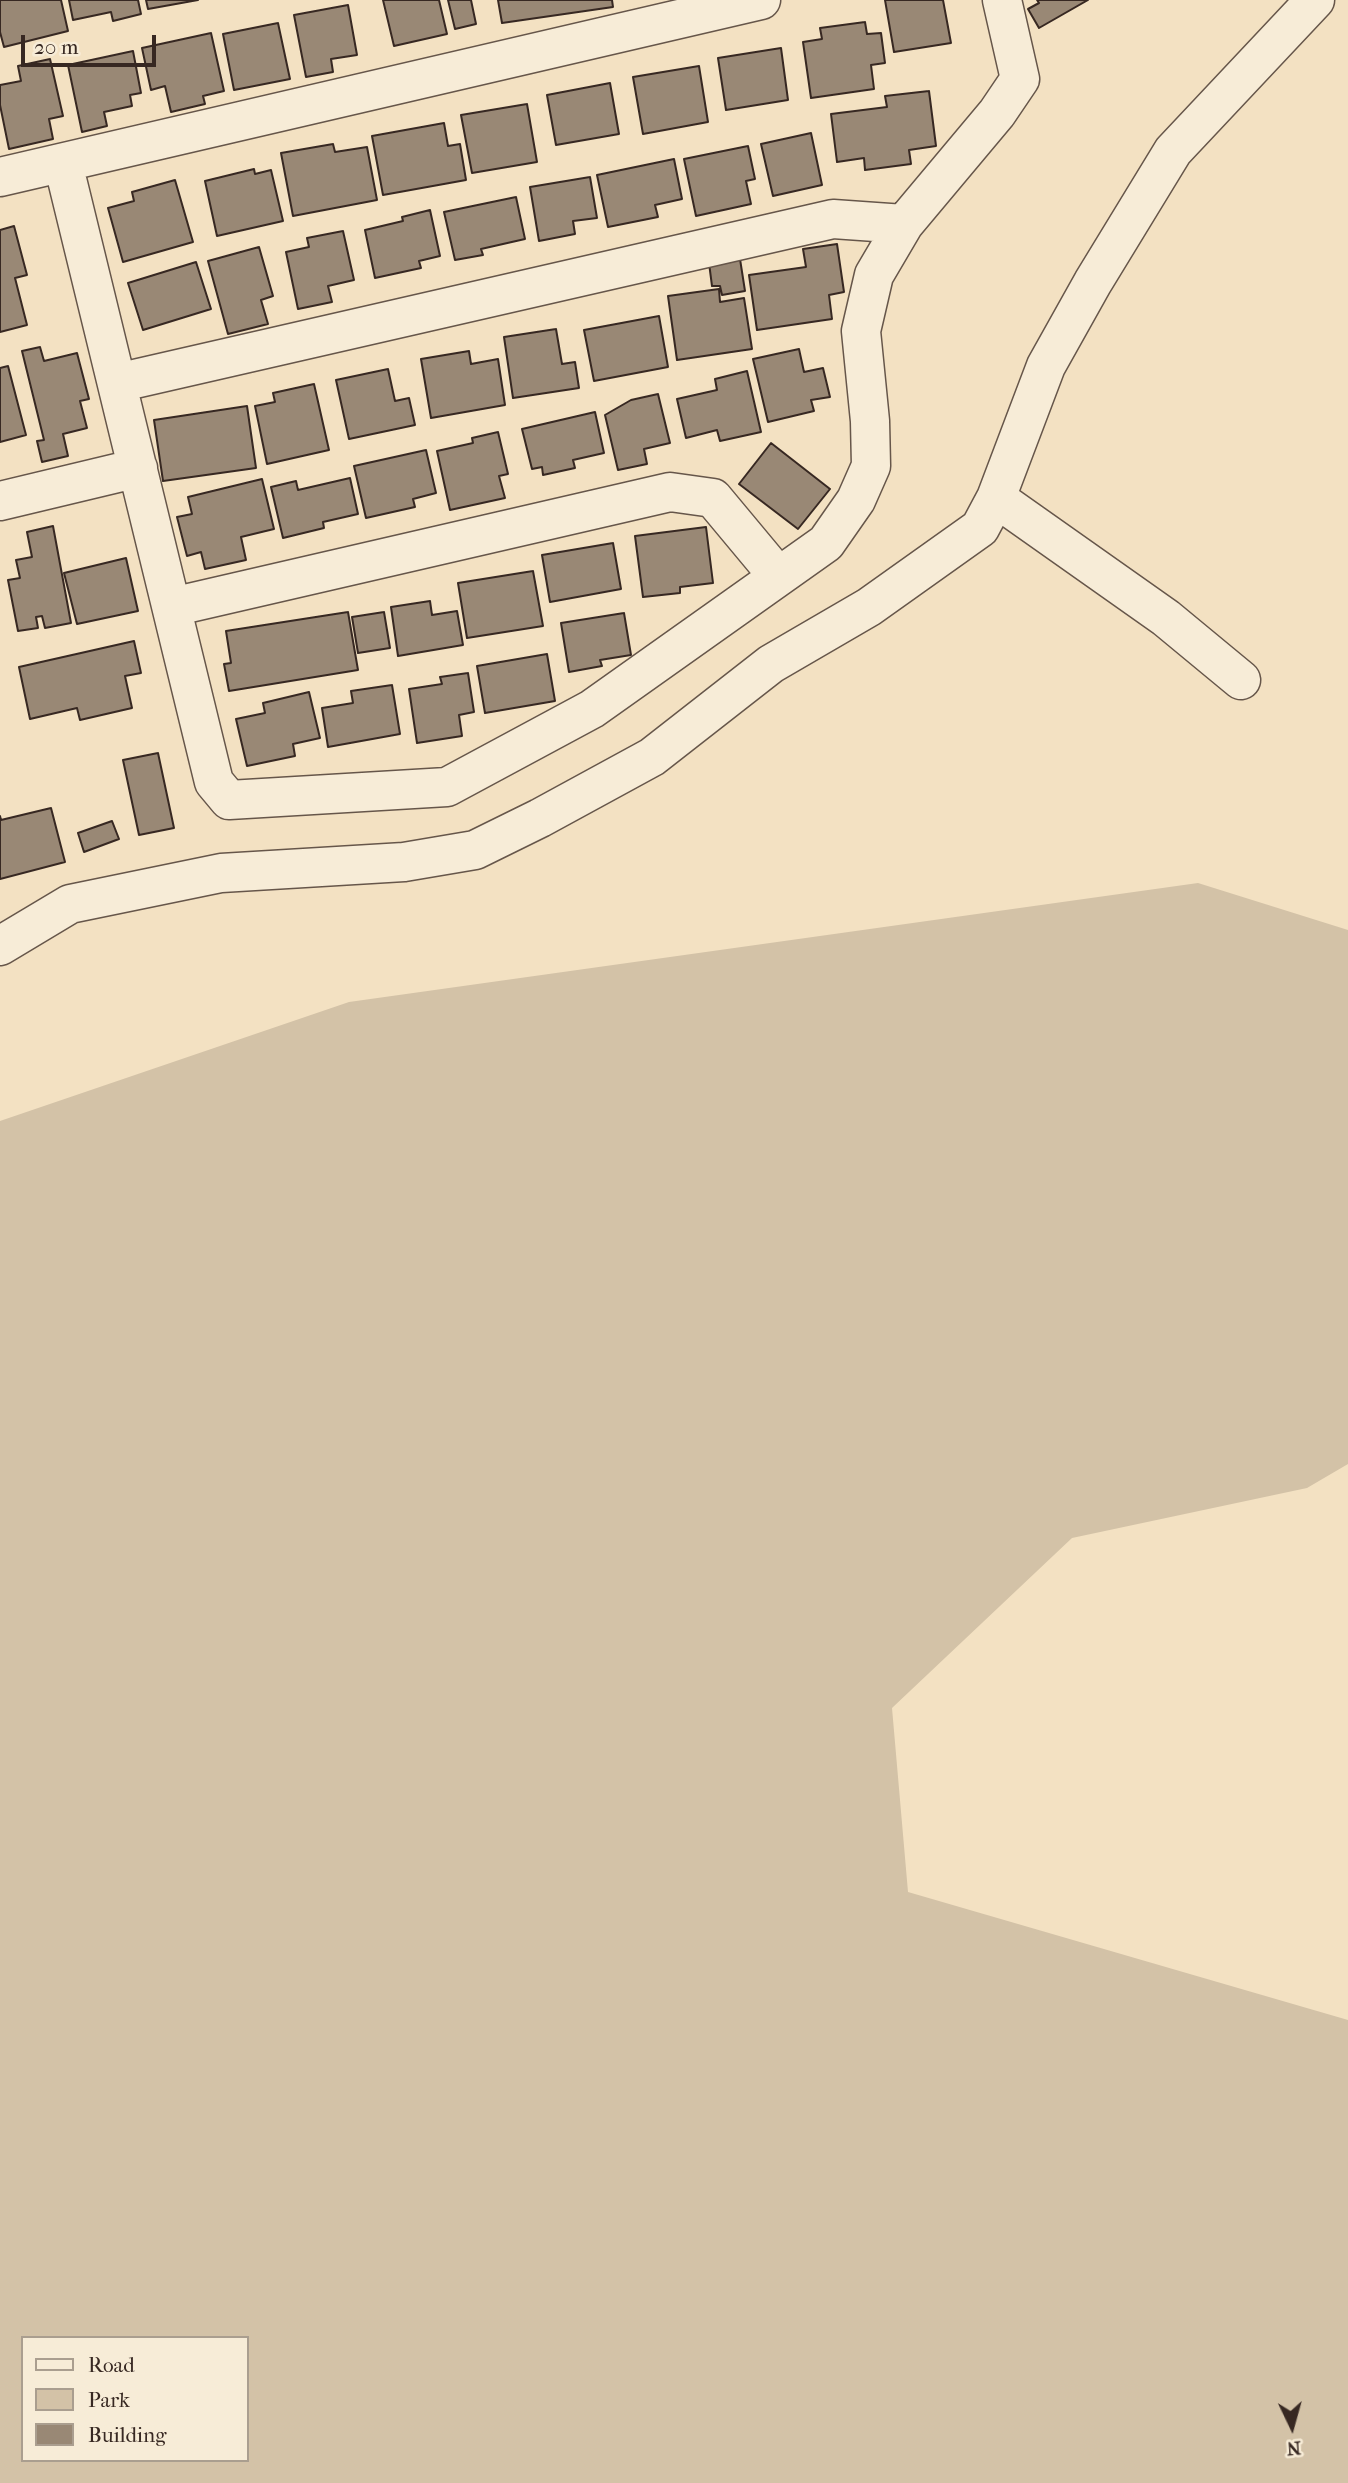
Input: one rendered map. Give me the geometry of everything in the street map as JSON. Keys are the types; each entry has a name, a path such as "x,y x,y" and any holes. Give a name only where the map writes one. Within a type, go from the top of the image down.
{"street":[{"path":"0,177 719,5 761,0"},
{"path":"63,163 214,782 229,800 447,788 593,709 826,543 856,500 870,466 870,421 861,331 874,275 904,224 997,113 1020,79 1002,0"},
{"path":"0,946 70,904 221,873 404,862 475,850 652,757 771,664 869,607 980,528 996,498 1046,366 1093,282 1173,151 1315,0"},
{"path":"117,383 833,219 904,224"},
{"path":"0,501 138,468"},
{"path":"172,607 670,492 713,498 778,576"},
{"path":"996,498 1166,618 1241,680"}],"green space":[{"path":"1198,883 1348,930 1348,1464 1307,1488 1072,1538 892,1708 908,1892 1348,2020 1348,2483 0,2483 0,1121 349,1002"}],"building":[{"path":"0,0 61,0 68,31 4,47 0,32"},
{"path":"69,0 138,0 141,14 113,21 111,12 73,20"},
{"path":"146,0 198,0 148,9"},
{"path":"383,0 439,0 447,34 394,46"},
{"path":"448,0 471,0 476,24 455,29"},
{"path":"498,0 612,0 613,7 502,23"},
{"path":"885,0 943,0 951,43 894,52"},
{"path":"1037,0 1088,0 1039,28 1028,9 1039,3"},
{"path":"348,5 357,55 331,59 333,72 306,77 294,15"},
{"path":"865,22 867,34 881,33 885,63 871,65 874,89 811,98 803,42 822,39 820,28"},
{"path":"278,23 290,79 234,90 223,34"},
{"path":"211,33 224,91 203,96 205,104 171,112 165,86 151,90 142,48"},
{"path":"781,48 788,100 726,110 718,58"},
{"path":"133,51 141,93 130,95 132,106 104,112 107,126 82,132 68,65"},
{"path":"50,59 63,116 49,119 53,139 9,149 0,105 0,85 21,81 18,66"},
{"path":"699,66 708,122 643,134 633,77"},
{"path":"610,83 619,134 556,145 547,95"},
{"path":"929,91 936,146 909,150 911,164 865,170 864,158 837,162 831,114 887,107 885,96"},
{"path":"527,104 537,162 472,173 461,115"},
{"path":"444,123 448,146 460,144 466,180 383,195 372,136"},
{"path":"811,133 822,185 773,196 761,144"},
{"path":"333,144 335,152 367,147 377,200 293,216 281,153"},
{"path":"748,146 755,179 746,181 751,204 696,216 684,159"},
{"path":"674,159 682,199 655,205 658,217 608,227 597,175"},
{"path":"254,169 255,174 271,170 283,221 217,236 205,181"},
{"path":"590,177 597,218 573,221 575,234 539,241 530,187"},
{"path":"175,180 193,242 123,262 108,208 134,201 132,192"},
{"path":"516,197 525,239 481,249 483,255 455,260 444,212"},
{"path":"430,210 440,256 419,261 421,268 375,278 365,230 403,221 402,217"},
{"path":"14,226 27,275 15,278 27,325 0,332 0,230"},
{"path":"343,231 354,280 328,286 332,302 298,309 286,252 309,247 307,238"},
{"path":"837,244 844,292 829,295 832,319 757,330 749,275 806,267 803,249"},
{"path":"259,247 273,296 261,300 268,324 228,334 208,261"},
{"path":"740,259 745,291 722,295 720,286 712,286 709,263"},
{"path":"196,262 211,309 143,330 128,283"},
{"path":"719,289 720,302 744,298 752,349 677,360 668,296"},
{"path":"659,316 668,367 594,381 584,330"},
{"path":"556,329 562,364 575,362 579,388 513,398 504,337"},
{"path":"40,347 44,361 77,353 89,399 80,401 87,428 63,434 68,456 42,462 37,441 44,440 22,351"},
{"path":"799,349 804,372 823,368 830,397 811,400 814,411 768,422 753,359"},
{"path":"469,351 471,364 498,359 505,405 431,418 421,359"},
{"path":"8,366 26,435 0,442 0,368"},
{"path":"388,369 395,401 409,398 415,425 349,439 336,380"},
{"path":"747,371 761,432 720,441 717,430 686,438 677,399 717,390 715,379"},
{"path":"314,384 329,450 267,464 255,406 275,402 273,393"},
{"path":"658,394 670,443 644,449 647,464 618,470 605,415 631,400"},
{"path":"247,406 256,468 163,481 154,420"},
{"path":"595,412 604,453 573,460 575,468 543,475 542,467 532,469 522,429"},
{"path":"498,432 508,474 499,476 505,498 450,510 437,451 473,443 472,438"},
{"path":"771,443 830,489 798,529 739,484"},
{"path":"426,450 436,493 413,499 415,507 366,518 354,466"},
{"path":"350,478 358,514 323,522 324,528 283,538 271,487 296,481 298,490"},
{"path":"262,479 274,529 241,537 246,560 205,569 201,552 187,556 177,517 192,514 188,497"},
{"path":"53,526 71,623 45,628 42,616 36,617 38,628 18,631 8,580 20,578 16,560 32,557 27,532"},
{"path":"706,527 713,583 680,587 680,593 643,597 635,536"},
{"path":"613,543 621,589 550,602 542,555"},
{"path":"126,558 138,611 77,624 64,573"},
{"path":"533,571 543,626 467,638 458,583"},
{"path":"430,601 432,615 457,611 463,645 398,656 391,607"},
{"path":"348,612 358,670 229,691 224,664 231,663 226,631"},
{"path":"384,612 390,648 358,653 352,617"},
{"path":"624,613 631,655 600,660 602,666 569,672 561,623"},
{"path":"134,641 141,673 125,676 132,708 80,720 77,708 30,719 19,667"},
{"path":"547,654 555,701 485,713 477,666"},
{"path":"468,673 474,712 459,715 462,736 417,743 409,689 442,684 440,677"},
{"path":"392,685 400,734 328,747 322,708 353,703 351,691"},
{"path":"309,692 320,738 293,744 295,756 247,766 236,719 265,713 263,703"},
{"path":"158,753 174,828 139,835 123,760"},
{"path":"51,808 65,862 0,879 0,816 1,820"},
{"path":"112,821 119,839 84,852 78,833"}]}
